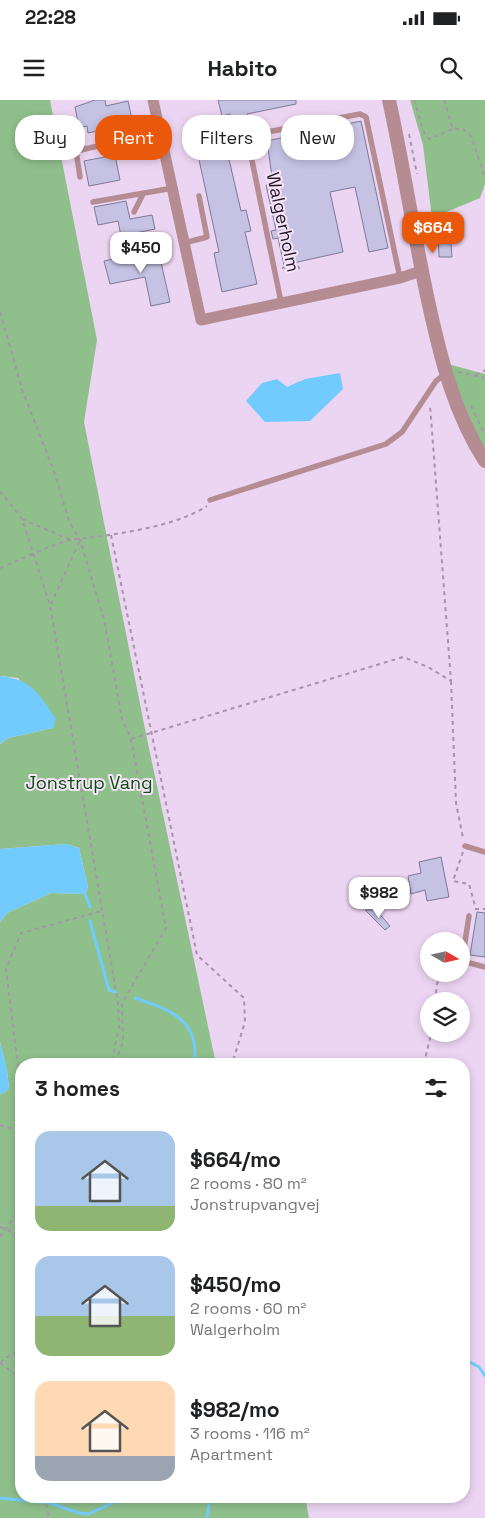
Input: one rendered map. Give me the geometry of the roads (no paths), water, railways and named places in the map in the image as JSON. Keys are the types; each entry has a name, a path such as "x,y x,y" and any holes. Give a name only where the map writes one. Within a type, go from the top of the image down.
{"street":[{"path":"153,100 156,115"},
{"path":"389,100 422,271 451,373 460,414 485,460"},
{"path":"166,160 201,320 400,278 422,271"}],"lane":[{"name":"Walgerholm","path":"281,302 247,136 360,114 366,117 400,278"},
{"path":"80,176 76,151 95,147"},
{"path":"93,202 172,188"},
{"path":"134,212 143,194"},
{"path":"184,242 207,237 199,196"},
{"path":"210,500 386,444 402,432 436,381 451,373"},
{"path":"465,846 485,852"},
{"path":"469,916 462,961 485,967"}],"water":[{"path":"340,373 343,389 310,421 265,422 246,401 262,383 277,379 287,387 305,379"},
{"path":"0,676 20,680 34,689 56,719 53,728 8,738 0,744"},
{"path":"66,844 79,848 88,887 85,894 51,893 7,913 0,922 0,849"},
{"path":"0,1042 9,1089 0,1095"}],"waterway":[{"path":"85,894 90,907"},
{"path":"90,921 109,990 115,992"},
{"path":"135,998 160,1007 180,1019 193,1037 194,1058"},
{"path":"470,1362 479,1367 485,1376"},
{"path":"0,1498 15,1500"},
{"path":"50,1503 79,1513 88,1514 112,1503"},
{"path":"207,1518 209,1503"}],"park label":[{"name":"Jonstrup Vang","path":"89,783"}]}
